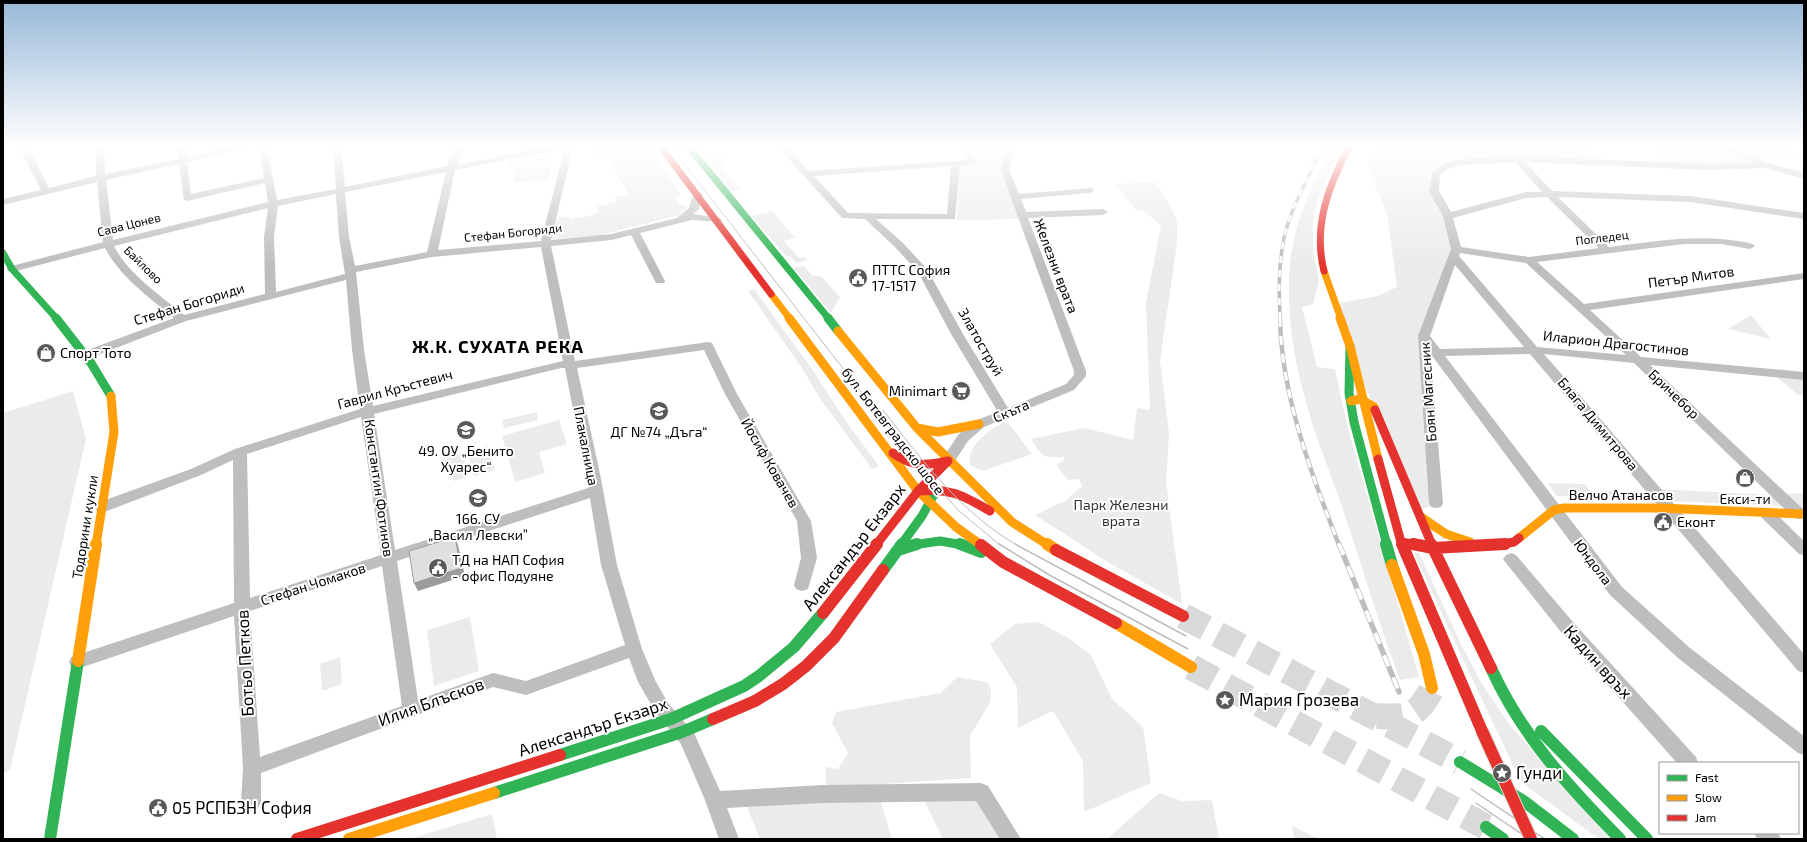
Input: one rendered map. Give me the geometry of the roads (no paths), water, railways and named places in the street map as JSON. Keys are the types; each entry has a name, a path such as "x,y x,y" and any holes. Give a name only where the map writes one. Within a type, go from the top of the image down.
{"main road":[{"name":"бул. Ботевградско шосе","path":"691,186 884,446 918,491 930,504 1003,562 1088,607 1191,667"},
{"name":"бул. Ботевградско шосе","path":"721,186 917,428 948,461 1012,522 1075,560 1183,616"},
{"path":"1331,186 1321,214 1320,260 1355,363 1375,448 1401,542 1482,731 1531,839"},
{"name":"Тодорини кукли","path":"4,256 12,269 86,355 103,379 112,399 114,432 50,839"},
{"path":"1350,346 1349,393 1354,422 1393,569 1424,654 1432,688"},
{"path":"1355,363 1433,548 1507,702 1538,747 1575,792 1620,839"},
{"path":"1351,400 1364,399 1374,407"},
{"path":"917,428 938,432 979,424"},
{"path":"884,446 907,464 915,466 948,461"},
{"name":"Александър Екзарх","path":"297,839 755,701 783,684 806,666 834,638 930,504 942,482 948,461"},
{"name":"Александър Екзарх","path":"349,839 676,725 744,686 794,647 830,605 918,491 948,461"},
{"path":"918,491 938,489 956,492 1012,522"},
{"name":"Велчо Атанасов","path":"1401,542 1433,548 1487,546 1514,542 1554,510 1576,508 1670,508 1801,514"},
{"path":"1420,516 1436,528 1451,536 1487,546"},
{"path":"898,550 918,542 933,540 944,541 970,547 1003,562"},
{"path":"1494,677 1533,722 1647,839"},
{"path":"1460,762 1524,802 1574,839"},
{"path":"1486,827 1503,839"}],"street":[{"path":"44,186 46,191"},
{"path":"3,202 66,186"},
{"name":"Байлово","path":"102,186 108,244 112,253 128,271 182,319"},
{"path":"186,186 187,198 240,186"},
{"path":"269,186 273,204 269,237 271,296"},
{"name":"Константин Фотинов","path":"340,186 344,237 350,273 358,350 411,709"},
{"name":"Сава Цонев","path":"12,269 273,204 359,186"},
{"path":"432,254 448,186"},
{"name":"Плакалница","path":"560,186 545,242 609,565 634,649 646,682 662,708 688,739 715,800 729,839"},
{"path":"818,186 846,216 952,217 954,186"},
{"name":"Железни врата","path":"1012,186 1080,371"},
{"path":"1435,186 1434,191 1448,216 1455,253"},
{"path":"1542,186 1607,251"},
{"path":"1016,196 1089,190"},
{"name":"Стефан Богориди","path":"680,220 694,209 697,194"},
{"path":"1448,216 1526,195 1549,194 1691,199 1804,216"},
{"path":"1022,216 1103,212"},
{"name":"Златоструй","path":"867,216 899,245 923,271 957,334 1005,413"},
{"name":"Стефан Богориди","path":"86,355 182,319 271,296 350,273 432,254 545,242 611,237 680,220 701,217 717,220"},
{"path":"635,232 660,281"},
{"name":"Погледец","path":"1455,253 1529,260 1684,241 1721,241 1750,246"},
{"name":"Боян Магесник","path":"1436,502 1431,353 1424,336 1455,253"},
{"name":"Блага Димитрова","path":"1455,253 1535,350 1804,666"},
{"name":"Бричебор","path":"1529,260 1638,360 1801,514"},
{"name":"Петър Митов","path":"1582,308 1804,276"},
{"name":"Гаврил Кръстевич","path":"102,507 196,472 240,452 368,411 561,364 570,365 708,346"},
{"name":"Йосиф Ковачев","path":"708,346 734,400 804,521 810,558 802,585"},
{"name":"Иларион Драгостинов","path":"1431,353 1535,350 1804,376"},
{"name":"Юндола","path":"1431,353 1616,591 1684,653 1804,747"},
{"name":"Скъта","path":"948,461 963,438 979,424 1070,387 1078,380 1080,371"},
{"name":"Ботьо Петков","path":"240,452 242,607 252,768 251,802"},
{"name":"Стефан Чомаков","path":"77,662 595,491"},
{"path":"1766,513 1804,550"},
{"name":"Кадин връх","path":"1511,559 1567,628 1688,762"},
{"name":"Илия Блъсков","path":"252,768 492,680 526,688 634,649"},
{"path":"715,800 823,794 981,792 1011,839"}],"tunnel":[{"path":"1183,616 1460,762"},
{"path":"1191,667 1486,827"},
{"path":"1377,716 1396,717 1410,714 1422,705 1432,688"}],"tram line":[{"path":"702,186 911,456 958,510 1000,545"},
{"path":"883,410 912,447 960,502 978,518 1017,545"},
{"path":"999,544 1051,576 1188,649"},
{"path":"1015,544 1186,636"},
{"path":"1471,789 1545,839"},
{"path":"1476,803 1529,839"}],"railway":[{"path":"1280,319 1279,287 1283,245 1288,223 1304,186"},
{"path":"1280,318 1282,347 1292,405 1309,463 1339,545"},
{"path":"1339,544 1399,692"}],"place":[{"name":"ПТТС София 17-1517","path":"858,278"},
{"name":"Спорт Тото","path":"46,353"},
{"name":"Minimart","path":"961,391"},
{"name":"ДГ №74 „Дъга“","path":"659,411"},
{"name":"49. ОУ „Бенито Хуарес“","path":"466,430"},
{"name":"Екси-ти","path":"1745,478"},
{"name":"166. СУ „Васил Левски”","path":"478,498"},
{"name":"Еконт","path":"1663,522"},
{"name":"ТД на НАП София - офис Подуяне","path":"438,568"},
{"name":"Мария Грозева","path":"1225,700"},
{"name":"Гунди","path":"1502,773"},
{"name":"05 РСПБЗН София","path":"158,808"}],"district":[{"name":"Ж.К. СУХАТА РЕКА","path":"498,347"}],"park label":[{"name":"Парк Железни врата","path":"1121,514"}]}
